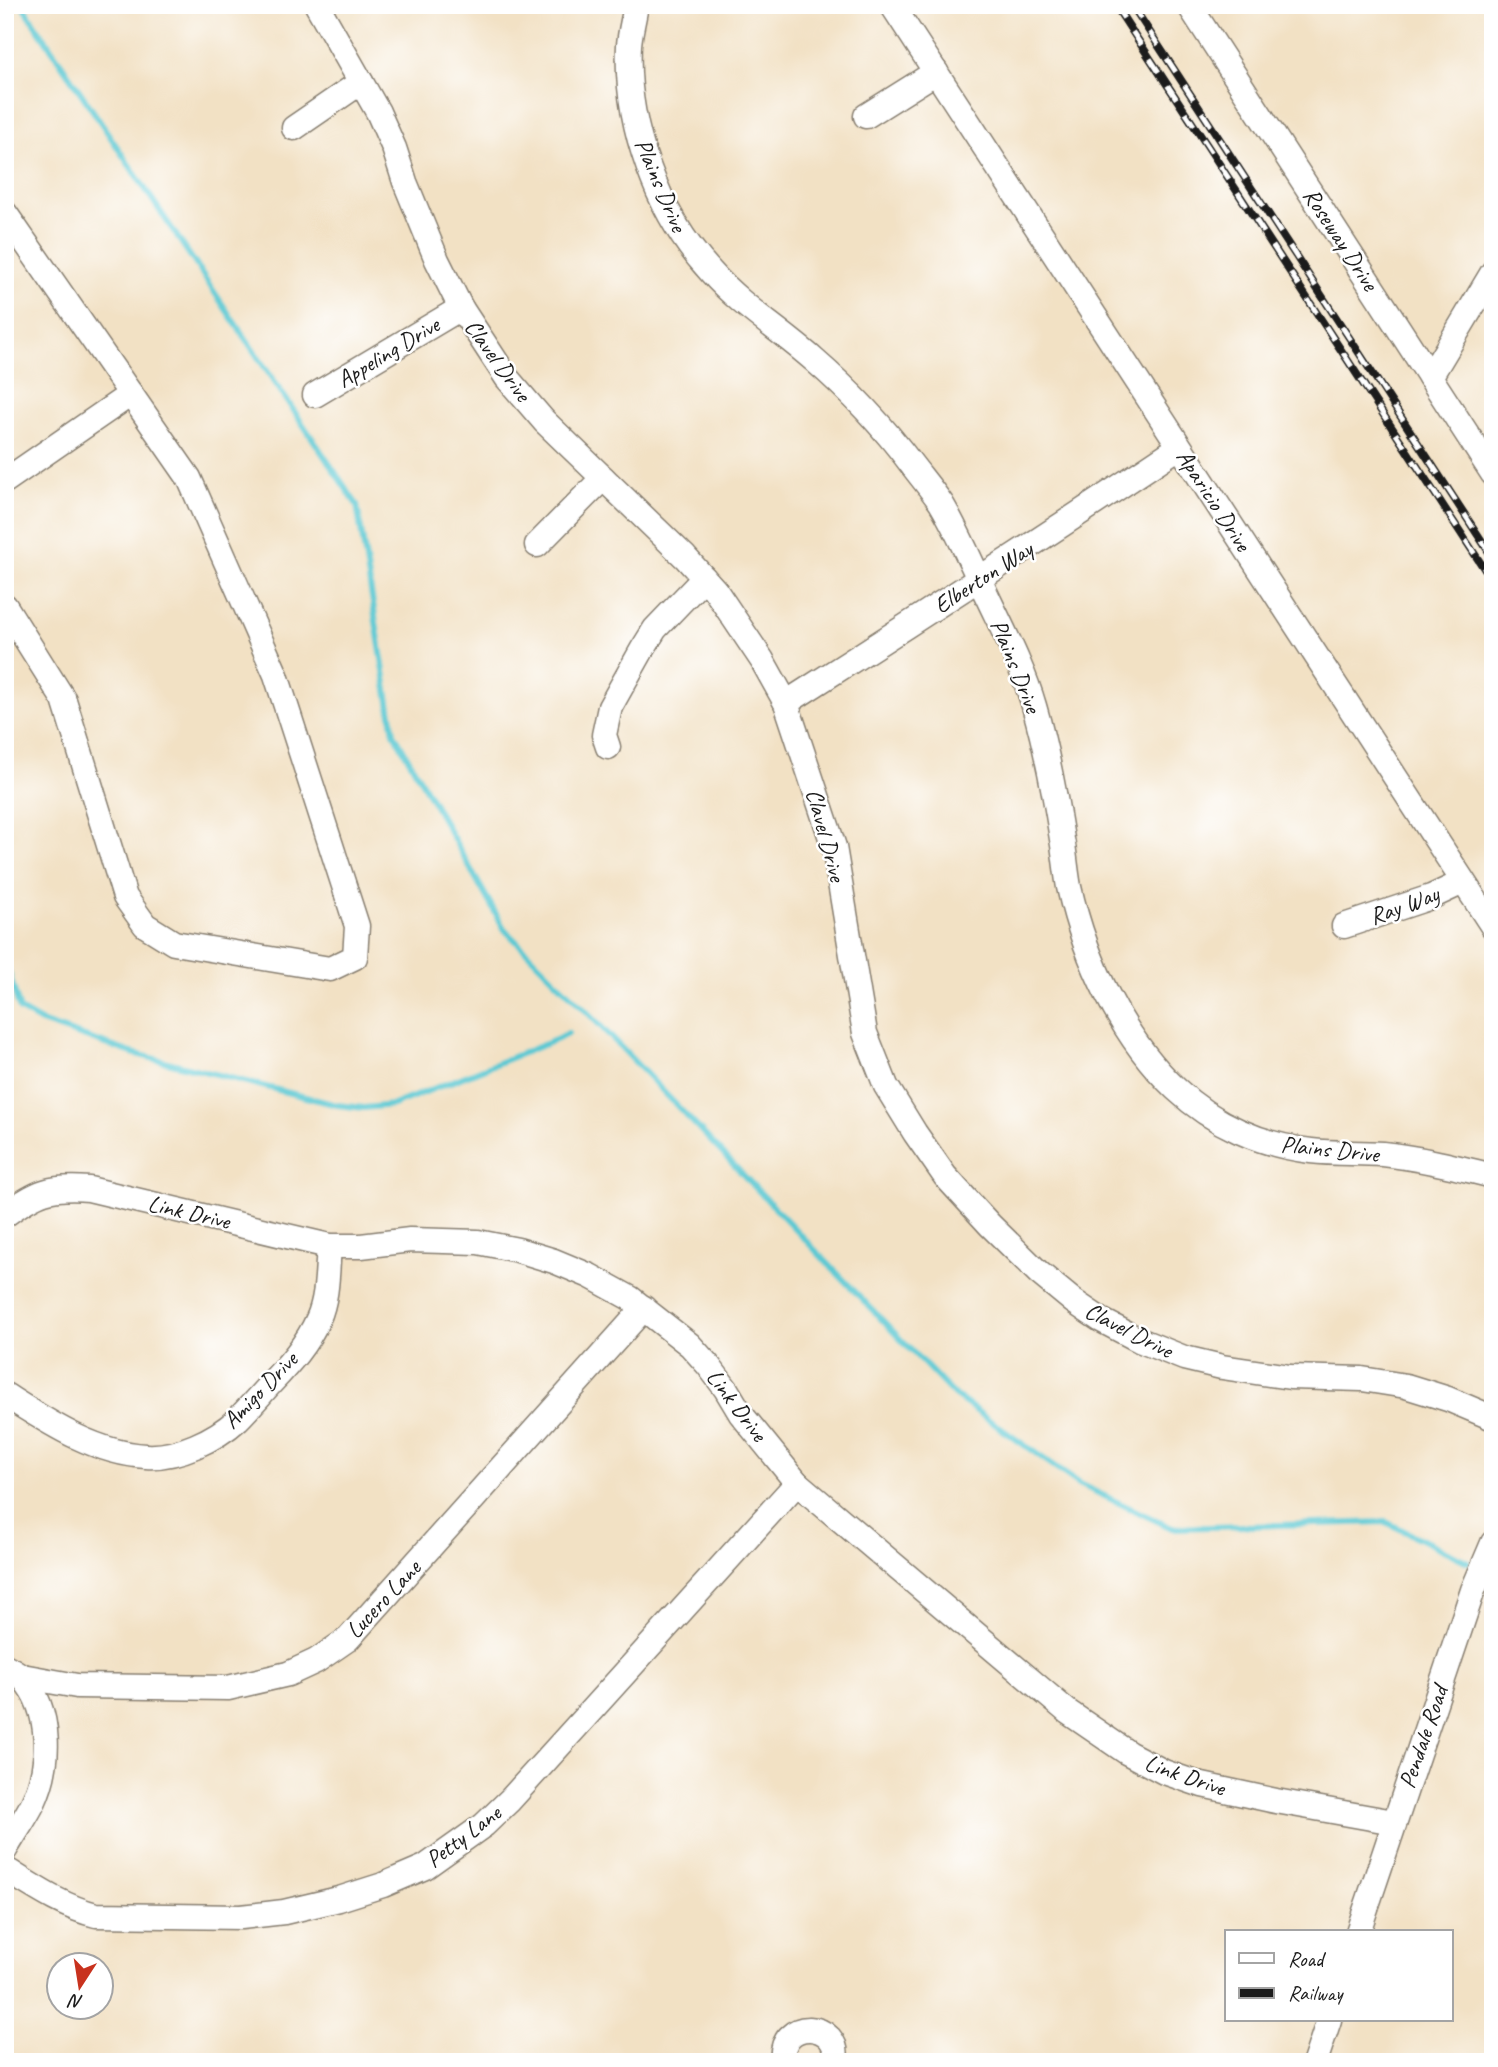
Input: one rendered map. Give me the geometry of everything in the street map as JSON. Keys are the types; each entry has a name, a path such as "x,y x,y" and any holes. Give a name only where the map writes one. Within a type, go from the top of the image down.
{"street":[{"name":"Clavel Drive","path":"317,5 361,82 394,148 423,227 461,308 507,377 544,421 704,578 742,629 786,703 834,847 865,1033 886,1086 945,1176 990,1226 1039,1273 1101,1320 1139,1340 1184,1357 1222,1367 1290,1377 1362,1379 1406,1386 1448,1399 1493,1418"},
{"name":"Plains Drive","path":"636,5 629,43 630,80 639,141 654,181 680,235 709,271 729,290 815,360 854,396 888,434 940,501 963,543 1013,652 1033,703 1055,794 1069,884 1082,934 1097,972 1129,1032 1149,1062 1200,1110 1237,1131 1259,1139 1313,1151 1381,1154 1429,1160 1493,1176"},
{"name":"Aparicio Drive","path":"892,5 1493,928"},
{"name":"Roseway Drive","path":"1189,5 1493,474"},
{"path":"866,116 936,72"},
{"path":"294,128 361,82"},
{"path":"5,213 189,478 276,675 356,926 355,957 330,970 174,943 145,925 125,897 64,700 5,606"},
{"path":"1430,377 1493,272"},
{"name":"Appeling Drive","path":"315,396 461,308"},
{"path":"5,481 131,394"},
{"name":"Elberton Way","path":"786,703 949,600 1179,447"},
{"path":"537,545 603,478"},
{"path":"608,747 604,735 610,707 642,650 655,629 704,578"},
{"name":"Ray Way","path":"1344,926 1431,897 1463,881"},
{"name":"Link Drive","path":"5,1215 28,1198 54,1188 89,1189 328,1246 361,1246 410,1240 478,1242 518,1250 590,1276 630,1298 690,1345 797,1483 1068,1712 1128,1753 1164,1772 1202,1785 1394,1822"},
{"name":"Amigo Drive","path":"5,1395 91,1444 115,1452 148,1457 193,1447 237,1420 295,1357 319,1317 326,1283 328,1246"},
{"name":"Lucero Lane","path":"14,1671 76,1686 228,1688 288,1674 316,1661 348,1639 644,1308"},
{"name":"Petty Lane","path":"5,1869 49,1896 96,1915 241,1917 284,1912 339,1899 383,1885 425,1867 484,1825 510,1800 797,1483"},
{"name":"Pendale Road","path":"1359,1930 1474,1590 1493,1543"},
{"path":"5,1850 33,1802 45,1758 46,1736 42,1714 34,1694 14,1671"},
{"path":"1315,2062 1328,2022"},
{"path":"783,2062 785,2042 799,2030 808,2028 825,2033 831,2040 835,2048 835,2062"}],"waterway":[{"path":"22,5 357,505 394,733 505,930 954,1395 1079,1484 1172,1528 1386,1522 1468,1562"},
{"path":"5,960 20,1010 41,1022 132,1053 337,1105 364,1108 393,1105 568,1033"}],"railway":[{"path":"1115,5 1493,582"},
{"path":"1132,5 1493,558"}]}
